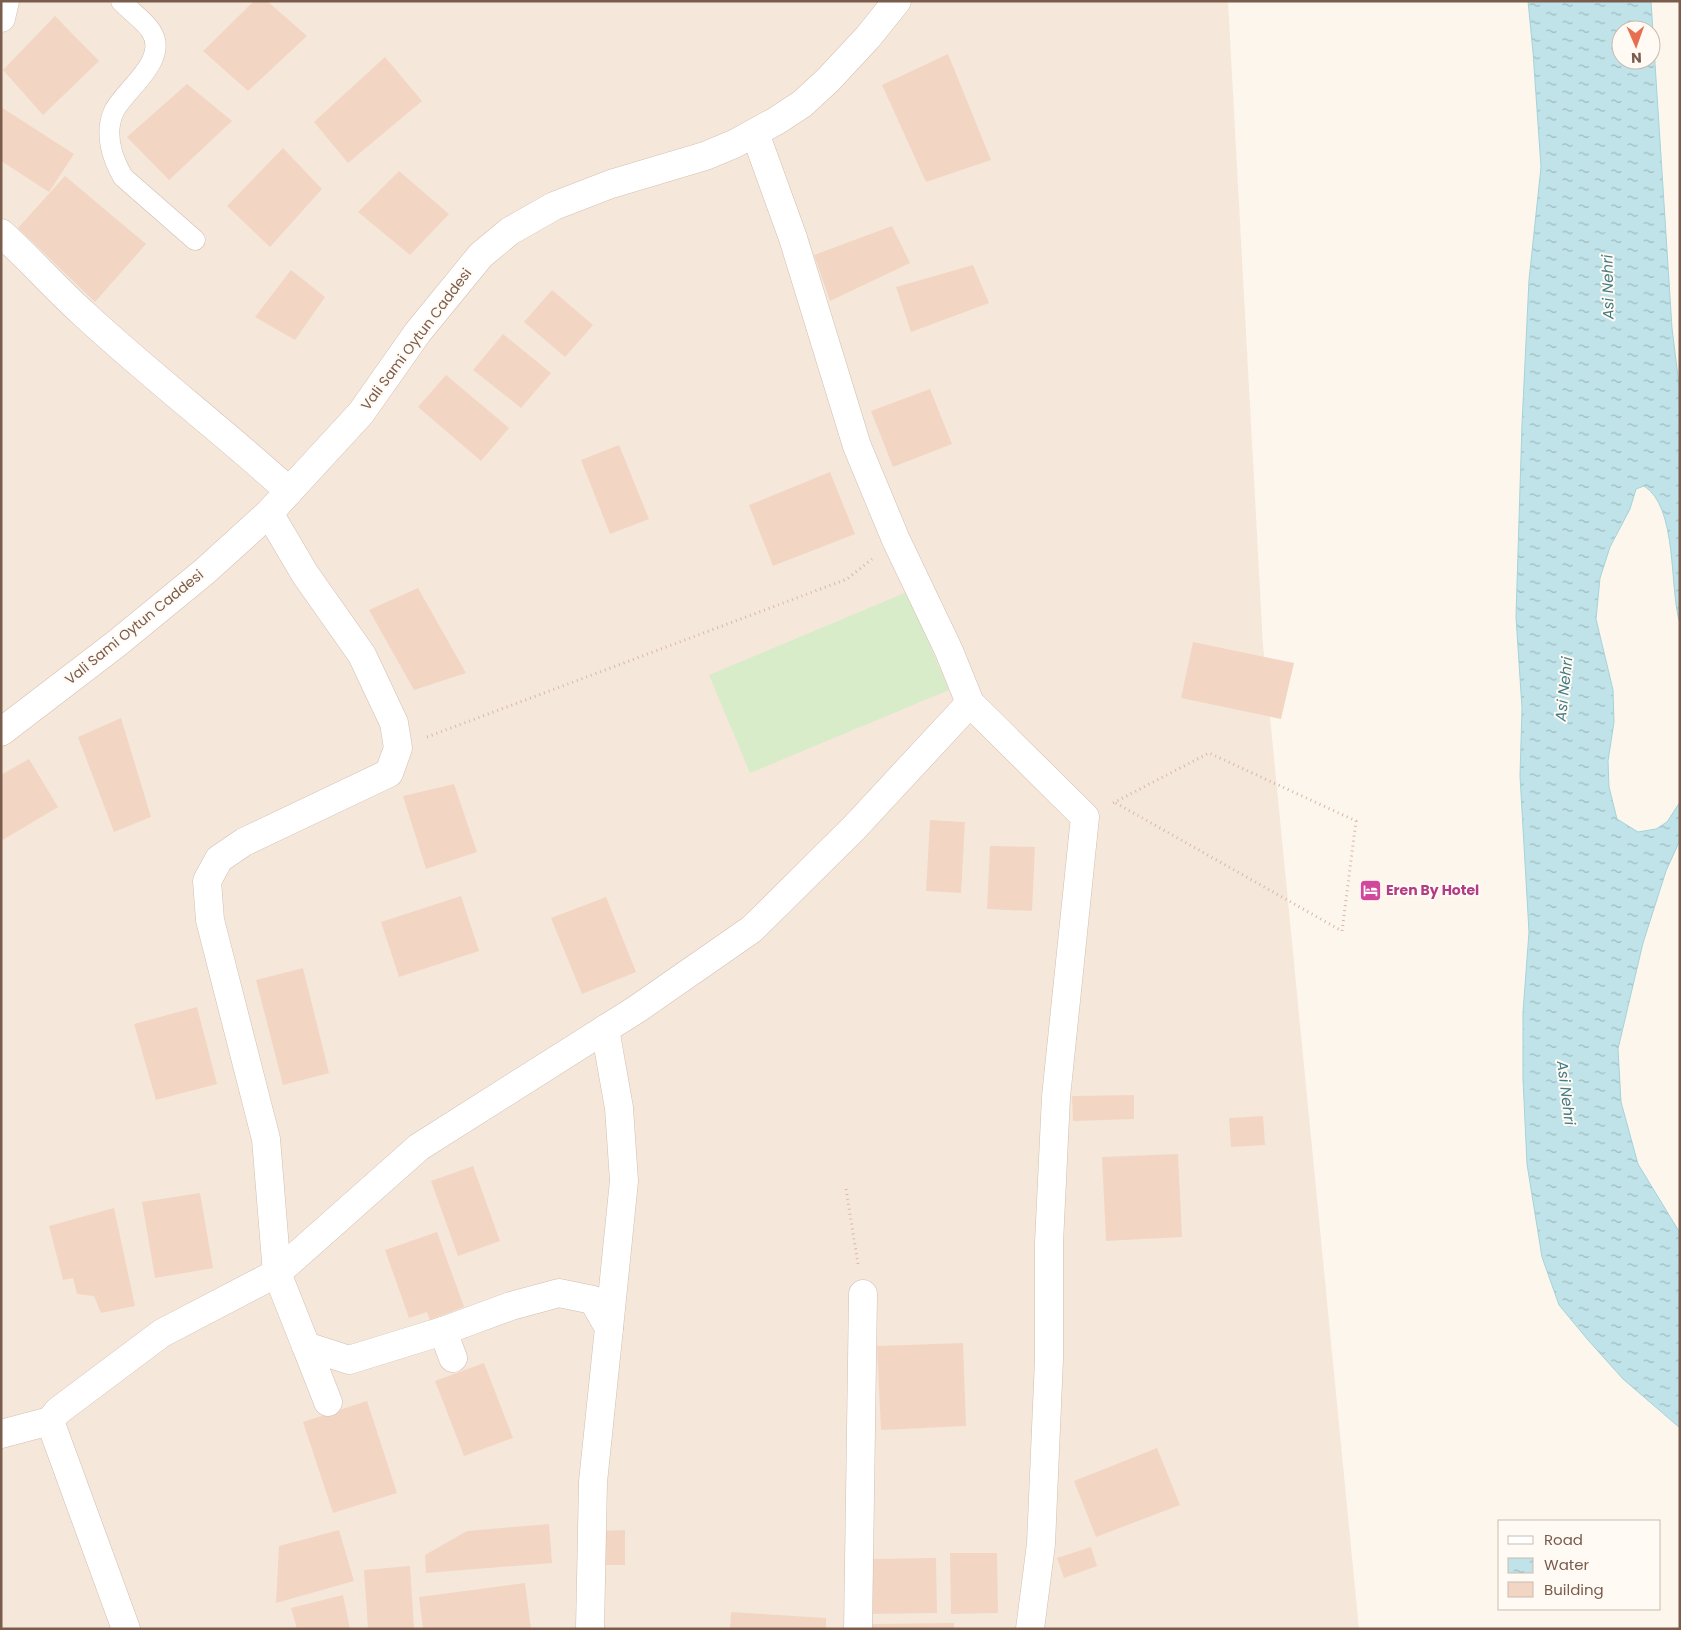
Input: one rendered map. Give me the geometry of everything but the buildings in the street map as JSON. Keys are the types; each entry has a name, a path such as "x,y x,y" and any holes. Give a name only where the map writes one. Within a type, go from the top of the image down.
{"street":[{"path":"1,18 5,1"},
{"name":"Vali Sami Oytun Caddesi","path":"1,732 138,626 204,572 269,513 362,413 418,332 464,275 481,255 510,230 554,206 611,184 705,156 755,133 802,104 828,80 868,37 897,1"},
{"path":"755,133 793,238 857,446 896,540 949,651 970,704 1085,817 1056,1097 1049,1242 1049,1359 1040,1544 1030,1629"},
{"path":"3,238 84,315 239,446 289,491"},
{"path":"269,513 305,574 362,655 394,723 398,748 389,773 244,842 219,859 207,881 210,920 266,1138 278,1273 328,1402"},
{"path":"1,1434 50,1421 58,1411 162,1333 278,1273 419,1147 637,1010 752,929 854,828 970,704"},
{"path":"590,1629 593,1482 624,1180 619,1108 605,1029"},
{"path":"306,1346 349,1360 443,1331 511,1306 559,1293 593,1300 609,1328"},
{"path":"858,1629 863,1294"},
{"path":"443,1331 453,1358"},
{"path":"50,1421 126,1629"}],"lane":[{"path":"121,1 151,32 155,48 149,66 114,110 110,138 116,165 123,177 195,240"}],"path":[{"path":"398,748 847,579 896,540"},
{"path":"1085,817 1114,802 1209,754 1356,821 1342,931 1114,802"},
{"path":"846,1189 863,1294"}],"shaded area":[{"path":"1,1 1228,1 1263,645 1359,1629 1,1629"}],"green space":[{"path":"907,592 949,690 750,773 709,675"}],"water":[{"name":"Asi Nehri","path":"1528,1 1651,1 1652,20 1611,20 1611,70 1655,70 1672,328 1680,393 1680,624 1667,529 1655,496 1644,486 1636,489 1630,509 1610,547 1600,578 1596,619 1613,690 1614,722 1608,761 1609,787 1617,819 1638,832 1656,829 1667,822 1680,802 1680,840 1666,871 1643,943 1618,1049 1621,1102 1638,1164 1680,1233 1680,1428 1623,1379 1559,1305 1542,1257 1527,1164 1523,1079 1523,1012 1529,932 1520,776 1522,708 1516,617 1529,280 1541,167"}],"place":[{"name":"Eren By Hotel","path":"1370,890"}]}
